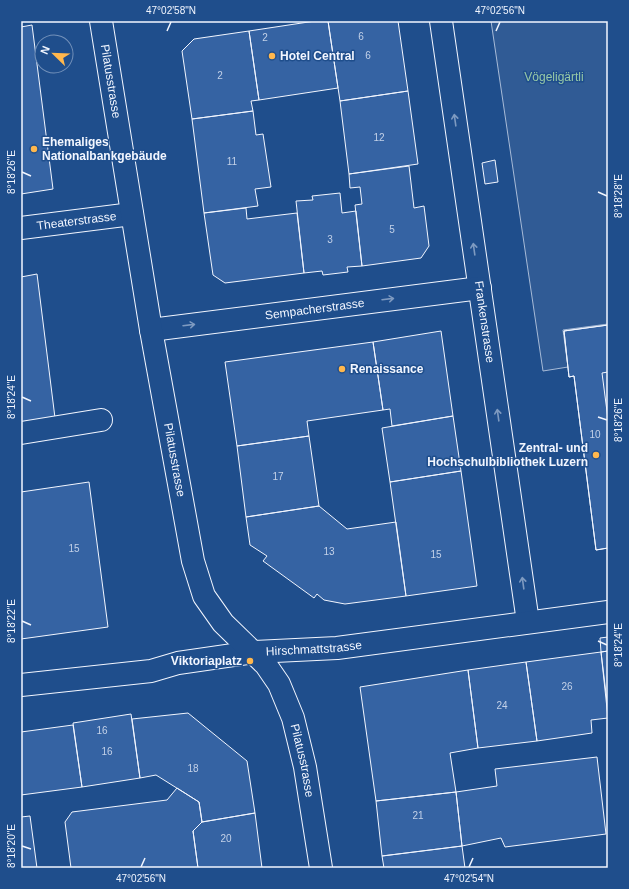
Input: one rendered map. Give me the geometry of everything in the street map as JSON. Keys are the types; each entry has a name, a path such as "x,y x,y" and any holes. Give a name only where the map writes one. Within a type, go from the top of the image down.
{"street":[{"name":"Pilatusstrasse","path":"101,21 151,330 196,571 204,596 223,622 266,665 279,684 293,718 306,767 321,868"},
{"name":"Frankenstrasse","path":"441,21 528,622"},
{"name":"Theaterstrasse","path":"21,228 132,214"},
{"name":"Sempacherstrasse","path":"151,330 480,288"},
{"path":"21,433 101,420"},
{"name":"Hirschmattstrasse","path":"21,685 151,672 178,663 254,652 337,648 608,612"}],"green space":[{"name":"Vögeligärtli","path":"491,21 608,21 608,324 563,330 568,367 543,371"}],"building":[{"path":"315,21 328,21 338,88 259,100 249,31"},
{"path":"328,21 398,21 408,91 340,101"},
{"name":"Ehemaliges Nationalbankgebäude","path":"32,25 34,41 34,74 38,74 53,189 21,194 21,27"},
{"path":"249,31 259,100 251,101 253,111 192,119 182,51 194,39"},
{"path":"408,91 418,164 349,174 340,101"},
{"path":"253,111 256,135 263,134 271,187 255,189 258,206 204,213 192,119"},
{"path":"495,160 498,182 485,184 482,163"},
{"path":"409,166 414,208 424,206 429,246 421,258 362,266 355,205 362,204 360,187 350,188 349,174"},
{"path":"340,193 342,213 356,211 362,266 347,267 348,272 323,275 322,271 304,273 296,201 313,200 312,196"},
{"path":"246,208 247,219 297,213 304,273 225,283 213,275 204,213"},
{"path":"37,274 55,418 21,422 21,277"},
{"name":"Zentral- und Hochschulbibliothek Luzern","path":"608,325 608,372 602,373 608,419 608,548 596,550 574,376 569,377 564,331"},
{"name":"Zentral- und Hochschulbibliothek Luzern","path":"608,325 608,548 596,550 574,376 569,377 564,331"},
{"path":"441,331 453,416 392,426 390,409 383,410 373,342"},
{"path":"373,342 383,410 307,421 309,436 237,446 225,362"},
{"path":"453,416 461,471 390,482 382,428"},
{"path":"309,436 319,506 246,517 237,446"},
{"path":"461,471 477,586 406,596 390,482"},
{"path":"89,482 108,627 21,639 21,492"},
{"path":"319,506 347,529 396,522 406,596 345,604 324,600 317,594 314,598 263,561 267,556 250,545 246,517"},
{"path":"608,637 608,651 601,652 600,638"},
{"path":"608,651 608,710 601,652"},
{"path":"601,652 608,718 591,720 592,733 537,741 526,662"},
{"path":"526,662 537,741 478,748 468,670"},
{"path":"468,670 478,748 450,753 456,792 376,801 360,687"},
{"path":"188,713 247,761 255,813 202,822 199,802 156,775 140,778 132,719"},
{"path":"131,714 140,778 82,787 73,723"},
{"path":"73,725 82,787 21,795 21,732"},
{"path":"597,757 606,834 505,847 501,838 462,846 456,792 497,786 495,769"},
{"path":"177,788 199,802 202,822 193,831 198,868 71,868 65,822 72,812 167,800"},
{"path":"456,792 462,846 382,856 376,801"},
{"path":"255,813 262,868 198,868 193,831 202,822"},
{"path":"30,816 37,868 21,868 21,817"},
{"path":"462,846 465,868 384,868 382,856"}],"place":[{"name":"Hotel Central","path":"272,56"},
{"name":"Ehemaliges Nationalbankgebäude","path":"34,149"},
{"name":"Renaissance","path":"342,369"},
{"name":"Zentral- und Hochschulbibliothek Luzern","path":"596,455"},
{"name":"Viktoriaplatz","path":"250,661"}]}
